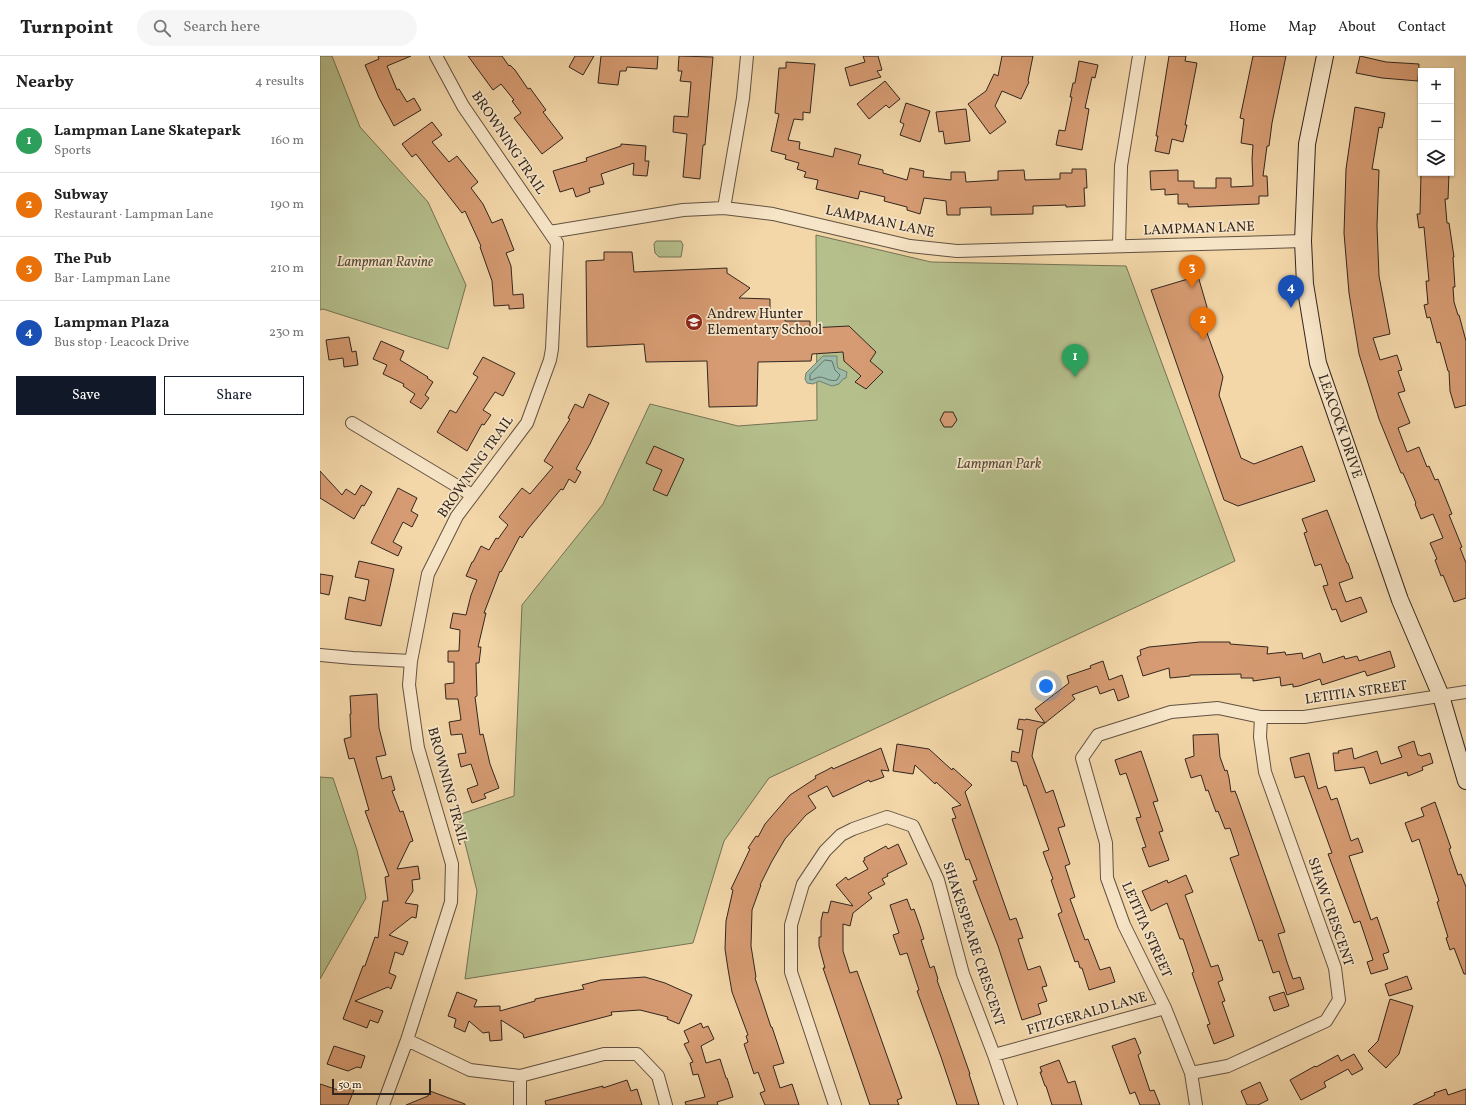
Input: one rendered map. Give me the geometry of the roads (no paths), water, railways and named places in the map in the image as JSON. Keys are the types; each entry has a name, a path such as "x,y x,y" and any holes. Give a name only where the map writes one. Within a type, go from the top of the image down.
{"street":[{"name":"BROWNING TRAIL","path":"383,1105 407,1040 451,902 452,864 418,748 409,685 411,661 428,574 457,516 527,423 550,360 557,243 463,106 436,56"},
{"path":"724,208 743,98 747,56"},
{"path":"1119,246 1121,166 1139,56"},
{"name":"LEACOCK DRIVE","path":"1325,56 1307,144 1303,241 1305,284 1318,363 1400,600 1441,696 1466,781"},
{"name":"LAMPMAN LANE","path":"550,232 683,210 724,208 774,214 910,246 958,251 1303,241"},
{"path":"352,423 472,495"},
{"path":"320,655 411,661"},
{"name":"LETITIA STREET","path":"1196,1105 1191,1073 1165,1008 1124,924 1107,878 1106,843 1082,758 1098,735 1171,712 1218,708 1261,716 1304,717 1466,692"},
{"name":"SHAW CRESCENT","path":"1191,1073 1228,1066 1326,1021 1339,1000 1335,968 1266,772 1260,736 1261,716"},
{"name":"SHAKESPEARE CRESCENT","path":"835,1105 791,972 791,925 803,884 825,851 841,836 853,829 886,817 913,826 938,880 964,974 1011,1105"},
{"name":"FITZGERALD LANE","path":"994,1055 1165,1008"},
{"path":"407,1040 470,1070 520,1076 604,1054 637,1054 658,1076 666,1105"},
{"path":"520,1076 520,1105"}],"water":[{"path":"823,356 837,356 838,368 847,372 846,378 839,384 832,386 819,381 813,384 807,383 805,379 806,373"}],"place":[{"name":"The Pub","path":"1192,288"},
{"name":"Lampman Plaza","path":"1291,308"},
{"name":"Andrew Hunter Elementary School","path":"694,322"},
{"name":"Subway","path":"1203,340"},
{"name":"Lampman Lane Skatepark","path":"1075,377"}],"park label":[{"name":"Lampman Ravine","path":"385,262"},
{"name":"Lampman Park","path":"999,464"}]}
